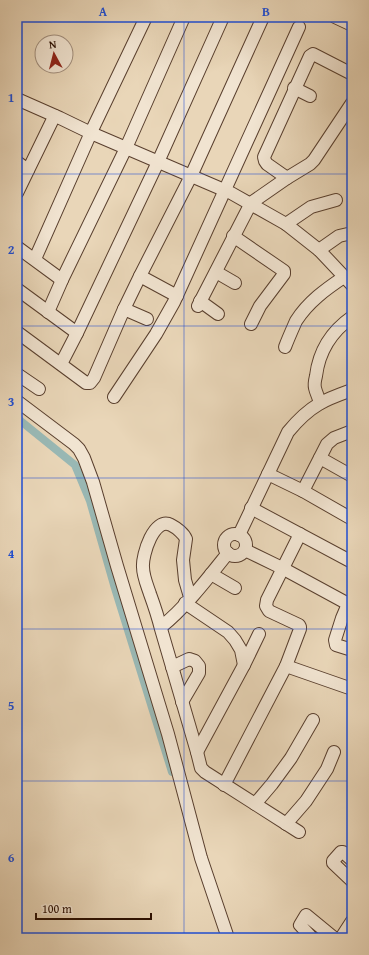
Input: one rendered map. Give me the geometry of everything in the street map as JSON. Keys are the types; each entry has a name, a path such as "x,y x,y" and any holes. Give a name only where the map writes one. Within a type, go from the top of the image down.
{"street":[{"path":"35,259 91,133 146,17"},
{"path":"48,312 126,148 184,17"},
{"path":"61,364 158,162 223,17"},
{"path":"17,332 86,383 90,383 94,378 124,309 191,176 263,17"},
{"path":"335,17 352,25"},
{"path":"114,397 156,334 177,296 299,27"},
{"path":"287,178 266,164 264,157 294,88 311,54 352,74"},
{"path":"294,88 310,96"},
{"path":"17,99 91,133 225,190 251,203 286,224 319,250 348,281 331,286 313,300 297,320 285,347"},
{"path":"218,314 199,304 251,203 310,164 352,103"},
{"path":"17,193 55,116"},
{"path":"17,162 28,170"},
{"path":"286,224 311,207 336,200"},
{"path":"319,250 339,236 352,233"},
{"path":"233,236 284,271 284,274 260,306 251,324"},
{"path":"17,247 62,280"},
{"path":"216,272 235,282"},
{"path":"140,276 177,296"},
{"path":"17,289 77,333"},
{"path":"124,309 147,319"},
{"path":"320,403 315,388 318,362 326,344 332,336 352,317"},
{"path":"17,374 39,389"},
{"path":"238,535 288,432 294,424 320,403 352,390"},
{"path":"17,401 74,444 79,449 86,464 93,482 168,734 201,858 228,938"},
{"path":"303,491 327,444 334,438 352,431"},
{"path":"320,458 352,476"},
{"path":"268,474 303,491 352,519"},
{"path":"251,508 352,562"},
{"path":"244,665 241,650 235,640 228,632 188,600 184,580 186,540 183,534 171,525 166,523 162,524 155,530 144,553 144,577 161,627 201,768 224,785 299,832"},
{"path":"224,785 286,666 300,627 299,625 269,611 266,606 267,600 282,568 300,534"},
{"path":"231,535 238,535 244,539 246,543 245,550 237,556 230,555 224,547 225,540 231,535"},
{"path":"245,550 282,568 350,605 342,618 335,642 336,645 352,650"},
{"path":"161,627 171,619 228,553"},
{"path":"211,574 236,588"},
{"path":"197,752 259,634"},
{"path":"172,667 189,659 195,661 199,666 199,673 182,702"},
{"path":"286,666 352,689"},
{"path":"255,804 292,758 313,720"},
{"path":"286,824 306,801 327,769 334,752"},
{"path":"352,860 341,852 333,861 352,881"},
{"path":"312,938 300,925 306,915 334,938"},
{"path":"341,938 352,921"}],"waterway":[{"path":"17,418 75,465 90,501 114,585 172,772"}]}
